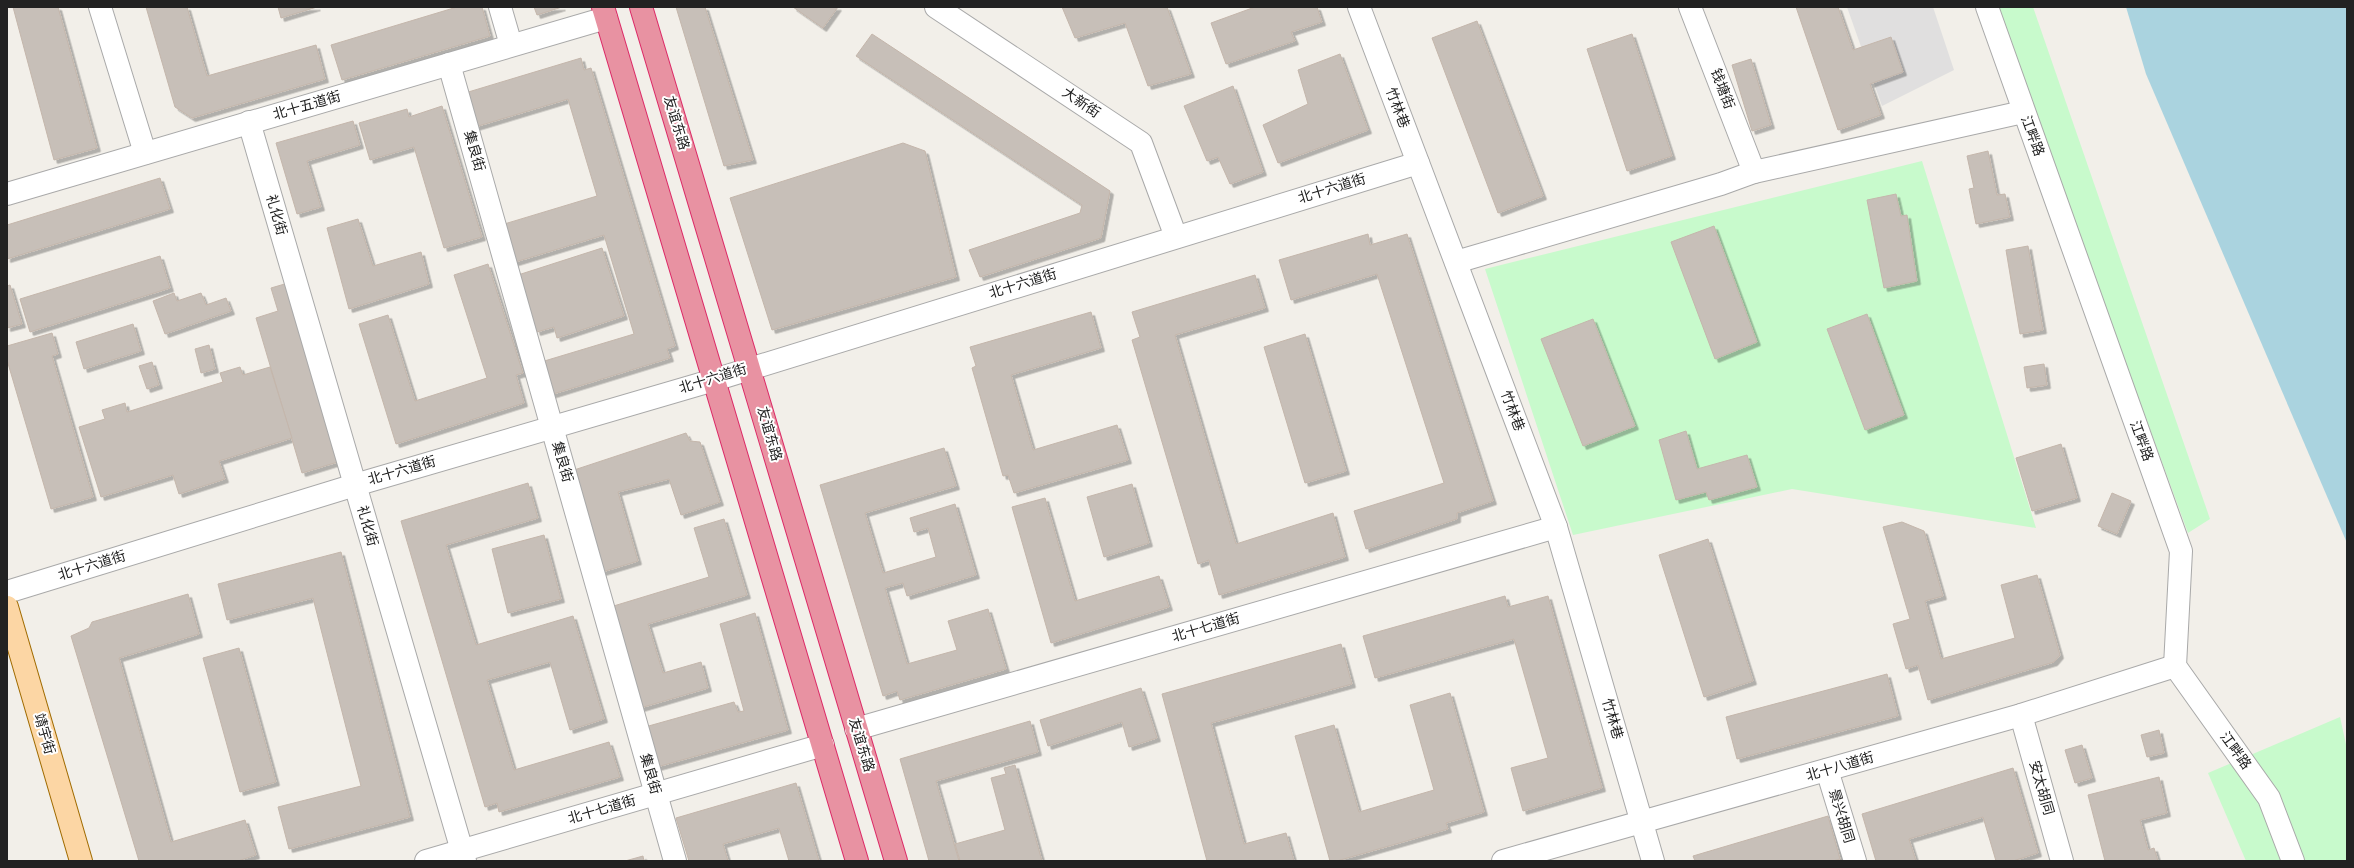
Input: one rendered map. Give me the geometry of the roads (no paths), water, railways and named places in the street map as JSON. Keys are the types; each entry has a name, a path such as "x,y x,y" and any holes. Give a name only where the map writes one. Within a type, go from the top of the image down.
{"highway":[{"name":"友谊东路","path":"641,7 896,861"},
{"path":"605,13 857,861"}],"main road":[{"name":"靖宇街","path":"7,607 81,861"}],"street":[{"path":"100,7 144,152"},
{"path":"500,7 511,45"},
{"name":"大新街","path":"936,7 1141,143 1176,237"},
{"name":"竹林巷","path":"1359,7 1556,527 1653,861"},
{"name":"钱塘街","path":"1690,7 1754,172"},
{"name":"江畔路","path":"1987,7 2023,112 2181,551 2175,666 2269,798 2293,861"},
{"name":"北十五道街","path":"7,194 144,152 449,64 511,45 605,13"},
{"name":"集良街","path":"449,64 675,861"},
{"path":"1456,262 1713,186 1754,172 2023,112"},
{"name":"礼化街","path":"249,122 463,856"},
{"name":"北十六道街","path":"7,592 355,485 714,380 1418,163"},
{"name":"北十七道街","path":"856,729 1556,527"},
{"name":"北十八道街","path":"1503,861 2021,715 2175,666"},
{"name":"安太胡同","path":"2021,715 2062,861"},
{"name":"北十七道街","path":"426,861 463,856 656,794 823,745"},
{"name":"景兴胡同","path":"1827,770 1855,861"}],"water":[{"path":"2126,7 2347,7 2347,543 2146,74"}]}
